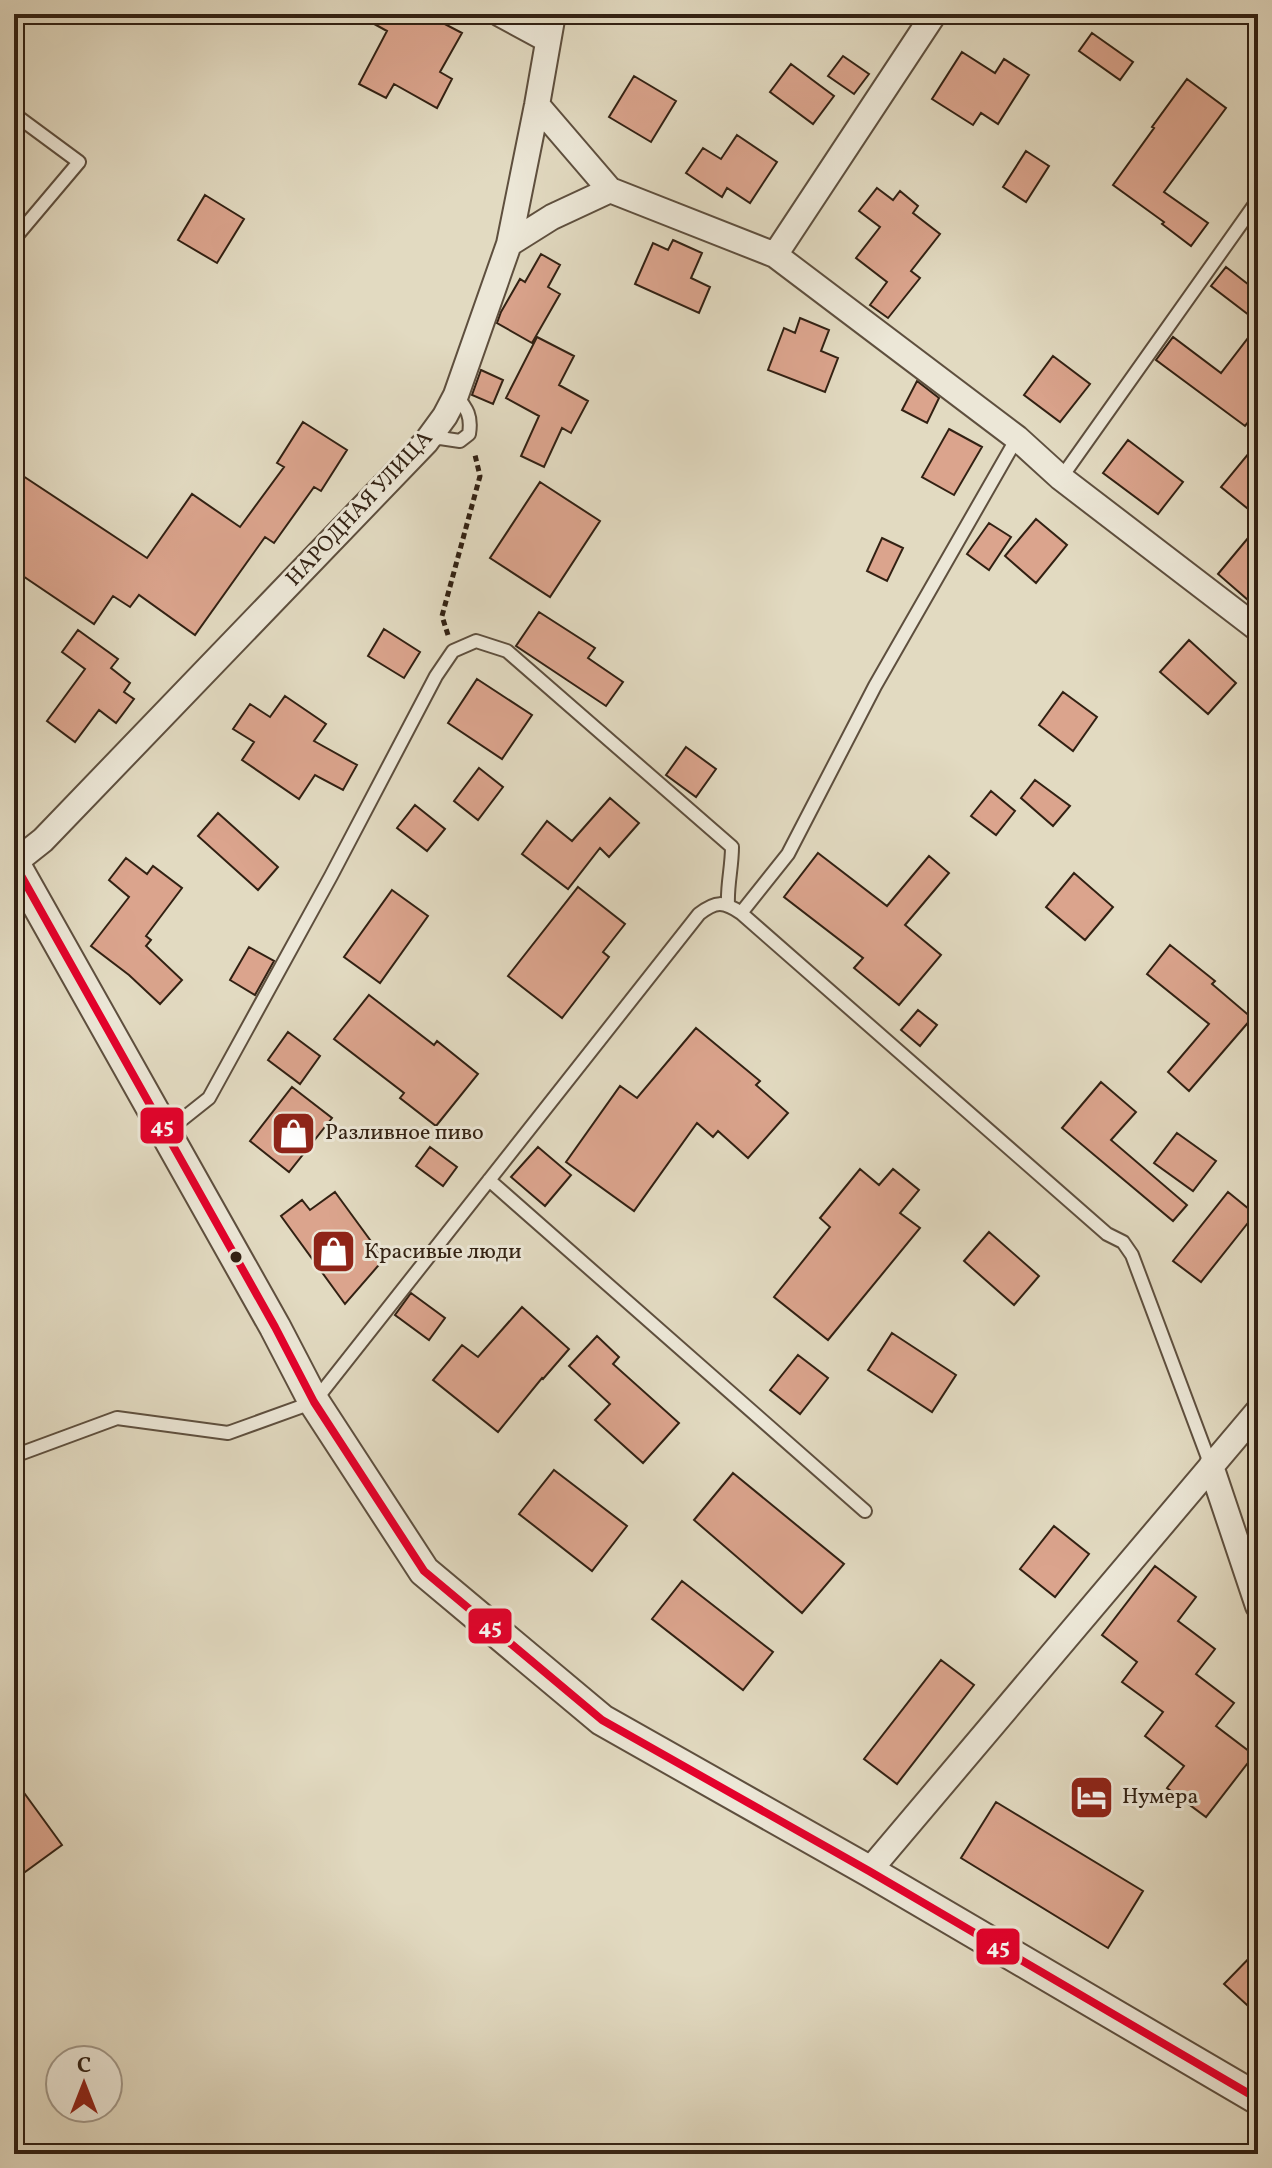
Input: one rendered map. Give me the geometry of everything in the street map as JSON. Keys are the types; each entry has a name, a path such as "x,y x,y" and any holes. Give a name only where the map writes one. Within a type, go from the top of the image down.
{"street":[{"path":"500,14 548,40"},
{"name":"НАРОДНАЯ УЛИЦА","path":"14,863 43,840 426,442 445,416 456,395 509,244 553,14"},
{"path":"775,255 934,14"},
{"path":"537,105 610,190 775,255 1017,438 1061,478 1254,619"},
{"path":"509,244 552,217 610,190"},
{"path":"14,863 314,1402 424,1571 602,1720 869,1871 1258,2099"},
{"path":"869,1871 989,1739 1258,1411"},
{"path":"1211,1466 1258,1606"}],"lane":[{"path":"14,114 79,162 14,239"},
{"path":"1061,478 1258,200"},
{"path":"426,442 440,438 460,441 469,434 471,421 456,395"},
{"path":"741,913 788,854 875,686 1017,438"},
{"path":"165,1133 209,1098 436,676 453,651 476,641 507,651 732,847 728,904"},
{"path":"14,1456 117,1418 228,1433 314,1402 699,914 712,904 728,904 1107,1234 1123,1242 1132,1255 1211,1466"},
{"path":"489,1180 865,1511"}],"path":[{"path":"453,651 442,616 480,476 469,434"}],"building":[{"path":"356,14 443,14 439,21 462,33 440,72 452,79 437,108 394,84 386,98 359,84 387,31"},
{"path":"1092,33 1133,62 1120,80 1079,51"},
{"path":"962,52 995,73 1004,59 1029,75 998,124 981,113 973,125 932,99"},
{"path":"843,56 869,74 854,94 828,76"},
{"path":"791,64 834,96 813,124 770,92"},
{"path":"634,76 676,101 651,142 609,117"},
{"path":"1187,79 1226,108 1164,192 1208,223 1191,246 1113,185"},
{"path":"737,135 777,162 750,203 727,188 722,197 686,173 703,148 721,159"},
{"path":"1026,151 1049,166 1026,202 1003,187"},
{"path":"877,188 893,200 900,191 918,206 913,213 940,234 911,271 920,278 888,318 870,305 887,282 856,258 880,227 859,211"},
{"path":"205,195 244,219 217,263 178,240"},
{"path":"673,240 702,253 691,278 710,287 699,313 635,284 653,243 668,250"},
{"path":"541,254 560,265 548,287 560,294 532,343 497,323 520,279 525,282"},
{"path":"1226,267 1258,292 1258,322 1211,286"},
{"path":"800,318 829,330 821,351 838,358 825,392 768,370 784,328 795,333"},
{"path":"1258,325 1258,410 1245,426 1156,360 1173,337 1221,373"},
{"path":"537,337 574,356 559,385 588,401 571,433 562,428 544,467 521,456 539,416 506,398"},
{"path":"1053,356 1090,384 1060,422 1024,395"},
{"path":"481,370 503,380 493,404 472,395"},
{"path":"917,381 939,398 927,423 902,410"},
{"path":"303,422 347,450 321,491 314,487 274,543 265,537 195,635 139,595 130,607 113,596 94,624 14,570 14,470 147,558 192,494 240,527 284,467 277,463"},
{"path":"949,429 982,447 954,495 922,477"},
{"path":"1128,440 1183,482 1158,514 1103,473"},
{"path":"1258,442 1258,517 1221,487"},
{"path":"540,482 600,521 550,597 490,558"},
{"path":"1036,519 1067,545 1036,583 1005,556"},
{"path":"989,523 1011,537 989,570 967,554"},
{"path":"1258,526 1258,588 1248,600 1218,574"},
{"path":"882,538 903,548 887,581 867,571"},
{"path":"539,612 595,648 588,658 623,682 606,706 516,646"},
{"path":"384,629 420,652 404,678 368,656"},
{"path":"78,630 118,659 111,668 130,683 124,692 134,699 116,723 99,710 75,742 47,721 85,669 62,652"},
{"path":"1189,640 1236,683 1208,714 1160,672"},
{"path":"477,679 532,715 502,759 448,723"},
{"path":"1063,692 1097,717 1073,751 1039,725"},
{"path":"285,696 326,724 314,741 357,765 343,790 315,775 299,799 242,760 254,742 233,729 250,704 270,717"},
{"path":"686,747 716,769 696,797 666,775"},
{"path":"479,768 503,787 478,820 454,801"},
{"path":"1035,780 1070,806 1053,826 1021,798"},
{"path":"991,791 1015,811 996,835 971,816"},
{"path":"610,798 639,823 609,857 600,848 568,889 522,854 547,821 572,841"},
{"path":"415,805 445,829 427,851 397,828"},
{"path":"218,813 278,867 258,890 198,836"},
{"path":"818,853 887,906 929,856 949,873 905,925 941,955 899,1005 854,968 863,958 784,897"},
{"path":"126,858 147,874 153,866 182,888 146,936 151,940 146,946 182,980 160,1004 91,946 129,897 109,880"},
{"path":"1074,873 1113,907 1085,940 1046,907"},
{"path":"578,887 625,924 603,952 609,957 562,1018 508,976"},
{"path":"392,890 428,916 380,983 344,957"},
{"path":"1170,945 1215,981 1212,984 1252,1018 1189,1091 1168,1072 1209,1024 1147,974"},
{"path":"249,947 274,961 255,995 230,980"},
{"path":"369,995 434,1045 437,1041 478,1074 436,1126 400,1098 404,1093 334,1039"},
{"path":"918,1010 937,1025 920,1046 901,1030"},
{"path":"696,1028 760,1081 756,1085 788,1113 748,1158 718,1131 713,1137 697,1123 634,1211 566,1162 620,1086 637,1098"},
{"path":"288,1032 320,1056 300,1084 268,1060"},
{"path":"1101,1082 1136,1112 1111,1140 1187,1205 1173,1221 1062,1128"},
{"path":"292,1087 332,1118 289,1172 250,1141"},
{"path":"1177,1133 1216,1161 1193,1191 1154,1163"},
{"path":"430,1147 457,1167 443,1186 416,1166"},
{"path":"538,1147 571,1175 545,1206 511,1177"},
{"path":"860,1169 879,1185 893,1169 919,1190 900,1213 920,1228 828,1340 774,1297 830,1227 820,1218"},
{"path":"335,1192 384,1259 345,1304 281,1216 302,1200 310,1210"},
{"path":"1228,1192 1255,1214 1201,1282 1173,1261"},
{"path":"989,1232 1039,1276 1014,1305 964,1261"},
{"path":"411,1293 445,1318 429,1340 395,1315"},
{"path":"522,1307 569,1349 498,1432 433,1380 462,1345 478,1357"},
{"path":"892,1333 956,1375 932,1412 868,1370"},
{"path":"597,1336 619,1357 613,1364 679,1423 643,1463 595,1420 610,1404 569,1366"},
{"path":"798,1355 828,1378 800,1414 770,1390"},
{"path":"554,1470 627,1526 592,1571 519,1514"},
{"path":"733,1473 844,1564 802,1613 694,1520"},
{"path":"1054,1526 1089,1554 1055,1597 1020,1569"},
{"path":"1155,1566 1196,1597 1178,1621 1215,1649 1196,1674 1234,1703 1216,1726 1254,1755 1206,1817 1167,1788 1184,1766 1145,1736 1163,1712 1122,1682 1137,1662 1102,1635"},
{"path":"682,1581 773,1652 743,1690 652,1619"},
{"path":"941,1660 974,1685 897,1784 864,1759"},
{"path":"14,1779 62,1845 14,1880"},
{"path":"996,1802 1143,1891 1108,1948 961,1858"},
{"path":"1258,1949 1258,2015 1224,1984"}],"transit line":[{"name":"45","path":"14,863 314,1402 424,1571 602,1720 869,1871 1258,2099"}],"place":[{"name":"Разливное пиво","path":"294,1133"},
{"name":"Красивые люди","path":"333,1252"},
{"name":"Нумера","path":"1091,1797"}]}
